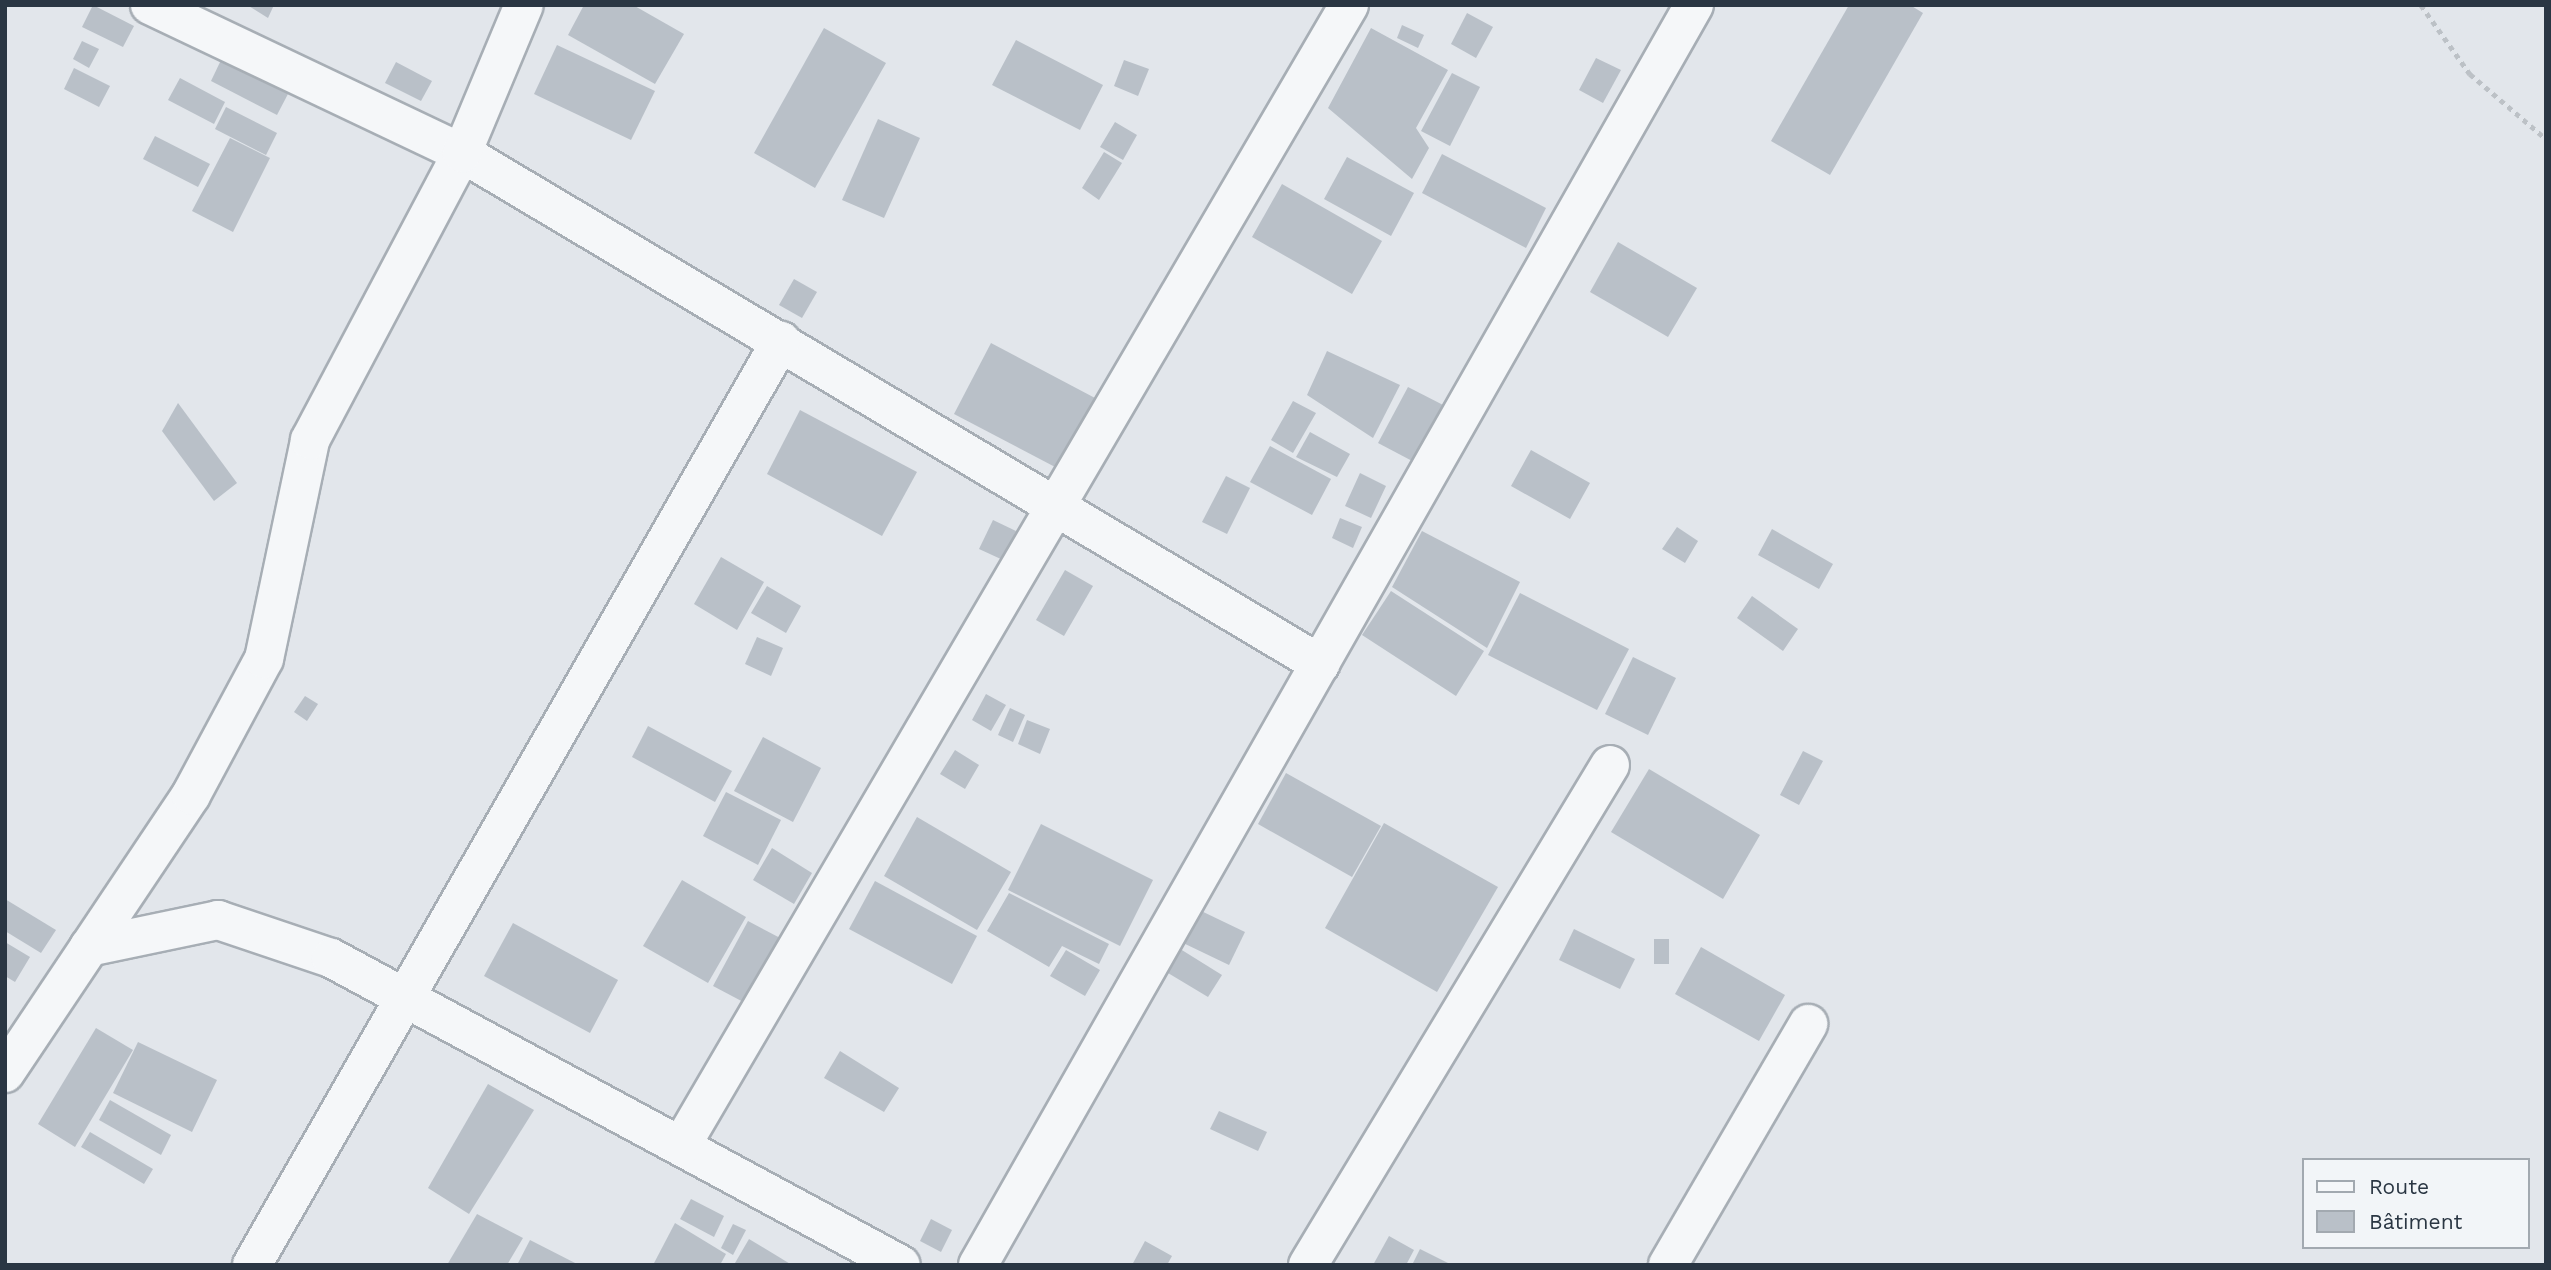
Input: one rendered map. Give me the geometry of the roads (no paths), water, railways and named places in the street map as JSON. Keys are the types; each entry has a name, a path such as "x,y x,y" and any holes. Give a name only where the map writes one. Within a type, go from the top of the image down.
{"street":[{"path":"150,5 462,153 1057,503 1320,664"},
{"path":"5,1073 191,795 264,659 310,440 462,153 524,5"},
{"path":"681,1146 1349,5"},
{"path":"978,1265 1694,5"},
{"path":"252,1265 407,999 781,341"},
{"path":"1308,1265 1610,765"},
{"path":"89,947 218,920 331,958 901,1265"},
{"path":"1668,1265 1808,1024"}]}
